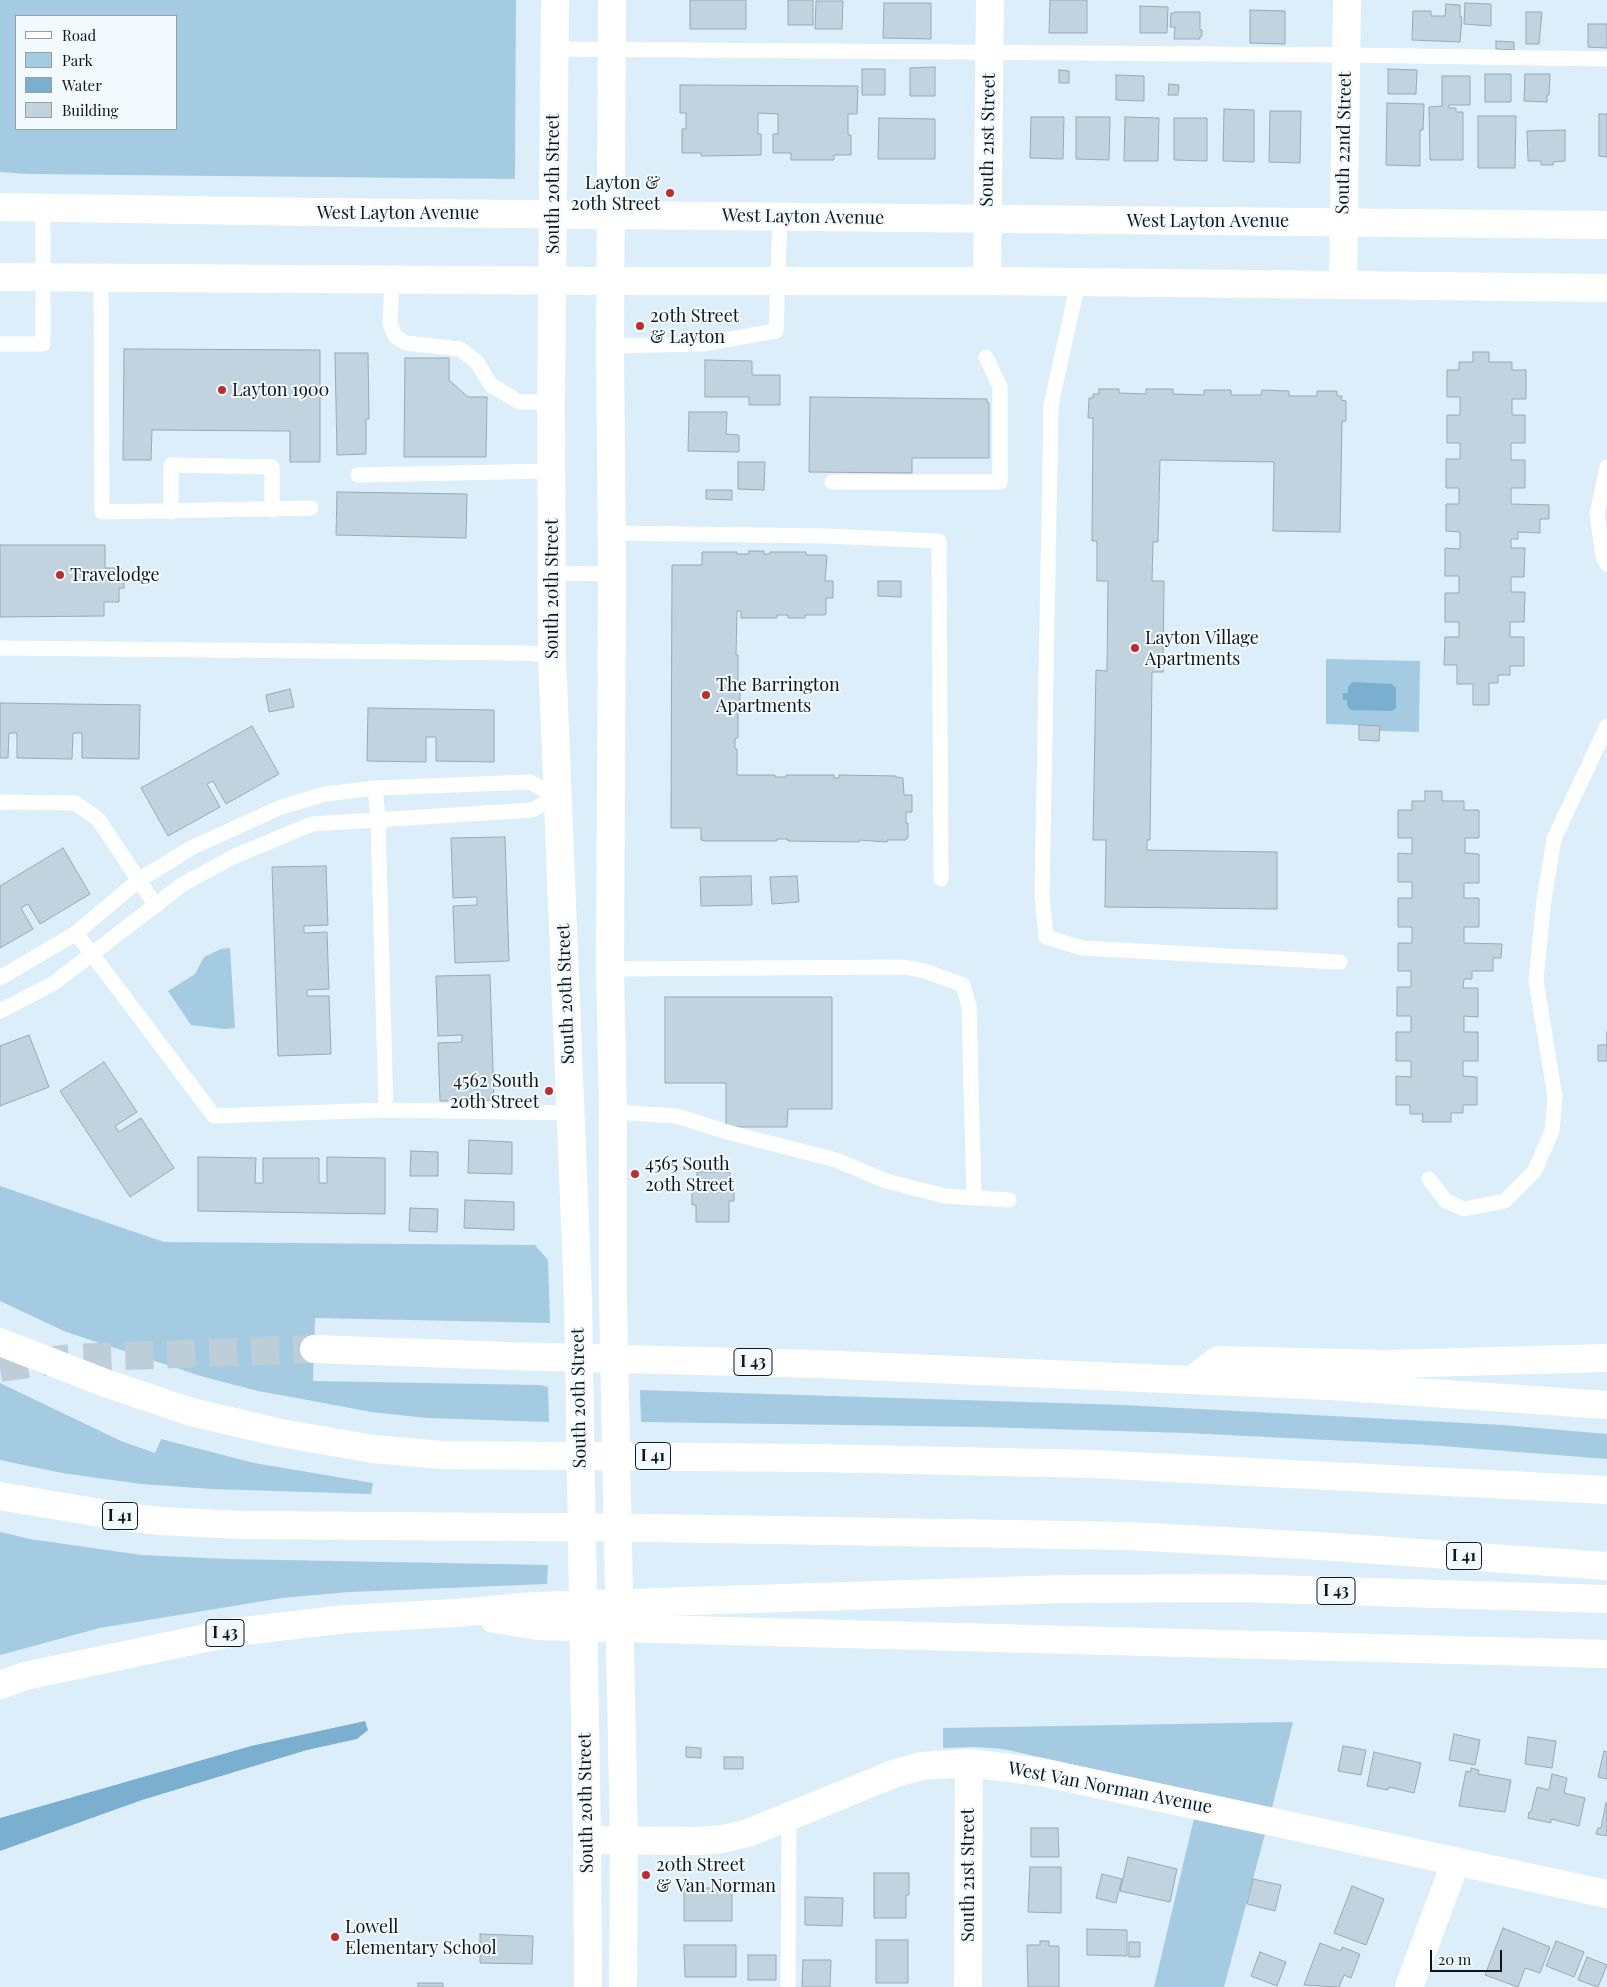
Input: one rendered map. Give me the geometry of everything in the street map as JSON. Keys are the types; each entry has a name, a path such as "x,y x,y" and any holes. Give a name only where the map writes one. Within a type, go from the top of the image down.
{"main road":[{"name":"South 20th Street","path":"555,0 551,402 552,656 578,1298 588,1987"},
{"name":"South 20th Street","path":"612,0 610,970 613,1112 613,1299 624,1841 623,1987"},
{"name":"South 21st Street","path":"987,281 990,0"},
{"name":"South 22nd Street","path":"1343,285 1347,0"},
{"name":"West Layton Avenue","path":"0,207 987,220 1607,225"},
{"path":"0,277 392,278 611,281 987,281 1607,288"},
{"path":"571,1113 613,1112"},
{"name":"I 41","path":"0,1342 108,1384 191,1412 281,1433 373,1449 442,1454 816,1458 1092,1464 1607,1490"},
{"name":"I 43","path":"314,1349 498,1356 816,1364 1192,1380 1330,1386 1607,1405"},
{"path":"1192,1380 1218,1360 1387,1364 1607,1358"},
{"name":"I 41","path":"0,1496 118,1516 161,1521 240,1525 654,1528 1128,1536 1320,1546 1607,1566"},
{"name":"I 43","path":"0,1685 25,1676 235,1632 346,1618 456,1613 534,1606 1064,1589 1236,1588 1607,1600"},
{"path":"456,1613 537,1626 1607,1654"},
{"name":"South 21st Street","path":"968,1764 968,1987"},
{"name":"West Van Norman Avenue","path":"587,1840 699,1841 723,1838 748,1833 896,1773 922,1766 968,1764 1041,1772 1607,1894"},
{"path":"1409,1987 1456,1861"}],"lane":[{"path":"554,49 989,54 1346,55 1607,59"},
{"path":"0,344 42,344 43,209"},
{"path":"610,346 702,344 776,330 780,217"},
{"path":"101,277 102,512 310,508"},
{"path":"392,278 390,323 395,336 406,343 460,349 476,361 491,385 505,394 519,402 551,402"},
{"path":"1078,283 1051,405 1042,896 1046,937 1082,948 1340,962"},
{"path":"832,482 1000,482 1000,386 986,357"},
{"path":"171,512 171,465 272,467 272,510"},
{"path":"1607,467 1597,514 1603,557 1607,564"},
{"path":"358,475 551,471"},
{"path":"612,533 827,536 939,541 941,879"},
{"path":"552,573 612,574"},
{"path":"0,648 525,653 552,656"},
{"path":"1429,1179 1446,1201 1464,1209 1505,1201 1534,1172 1552,1131 1555,1096 1536,980 1544,900 1554,839 1607,726"},
{"path":"0,978 76,932 139,880 191,848 281,807 326,794 375,788 530,782 557,797"},
{"path":"375,788 378,819 386,1110"},
{"path":"0,1011 54,983 183,884 235,856 312,824 532,810 557,797"},
{"path":"0,802 75,803 98,819 156,906"},
{"path":"76,932 214,1116 386,1110 571,1113"},
{"path":"610,970 904,967 925,971 963,985 969,1006 974,1198"},
{"path":"613,1112 677,1116 727,1132 836,1160 886,1180 945,1196 1009,1200"},
{"path":"788,1987 789,1816"}],"green space":[{"path":"0,0 516,0 515,179 28,174 0,172"},
{"path":"1326,659 1420,661 1419,732 1380,731 1380,726 1326,724"},
{"path":"230,948 235,1028 224,1029 191,1025 168,991 195,974 204,957 221,949"},
{"path":"0,1186 164,1242 535,1245 548,1260 550,1323 315,1318 313,1381 540,1385 548,1387 549,1422 427,1418 371,1412 258,1391 204,1377 66,1332 0,1301"},
{"path":"0,1383 121,1441 155,1453 161,1439 254,1463 373,1483 371,1494 212,1489 141,1484 62,1473 0,1460"},
{"path":"640,1390 1123,1405 1503,1425 1607,1434 1607,1459 1429,1445 1187,1433 982,1427 641,1422"},
{"path":"0,1532 30,1539 141,1555 229,1559 548,1565 547,1584 349,1592 282,1598 100,1628 0,1655"},
{"path":"1293,1722 1224,1987 1154,1987 1200,1793 1003,1749 975,1747 943,1748 943,1728"}],"water":[{"path":"1352,682 1392,684 1396,688 1396,708 1392,711 1351,710 1347,706 1347,700 1343,700 1343,693 1348,693 1348,687"},
{"path":"365,1721 368,1730 357,1739 307,1750 142,1800 0,1851 0,1818 251,1746"}],"building":[{"path":"690,0 746,0 746,29 690,29"},
{"path":"788,0 813,0 813,25 788,25"},
{"path":"1050,0 1087,0 1087,33 1049,33"},
{"path":"816,1 843,1 842,29 815,29"},
{"path":"884,3 931,3 931,39 883,38"},
{"path":"1465,3 1491,4 1491,26 1464,24"},
{"path":"1446,4 1460,5 1460,17 1462,17 1460,42 1412,40 1413,11 1431,11 1431,16 1445,16"},
{"path":"1140,6 1168,7 1167,33 1140,33"},
{"path":"1250,10 1285,11 1285,44 1250,43"},
{"path":"1200,12 1202,36 1200,36 1200,39 1174,39 1175,27 1170,27 1171,13"},
{"path":"1526,12 1542,12 1539,44 1526,44"},
{"path":"1588,24 1607,24 1607,48 1588,47"},
{"path":"1496,41 1514,42 1514,50 1496,49"},
{"path":"935,67 935,96 910,96 910,68"},
{"path":"862,69 885,69 885,95 862,95"},
{"path":"1388,69 1417,70 1416,94 1388,94"},
{"path":"1059,70 1069,71 1069,83 1059,83"},
{"path":"1485,74 1511,74 1511,102 1485,102"},
{"path":"1525,74 1550,74 1547,102 1524,101"},
{"path":"1116,75 1144,76 1144,101 1116,100"},
{"path":"1442,76 1470,76 1470,105 1449,105 1449,108 1456,108 1456,112 1463,112 1463,160 1430,160 1429,107 1442,106"},
{"path":"1169,84 1179,85 1178,95 1168,95"},
{"path":"680,85 858,86 857,114 848,114 848,135 851,135 851,155 834,155 834,160 791,160 791,153 773,153 773,134 778,134 778,114 758,113 761,155 701,156 701,153 682,153 682,129 686,129 686,113 680,113"},
{"path":"1387,103 1424,104 1423,130 1420,130 1420,166 1386,165"},
{"path":"1224,109 1254,110 1254,162 1223,161"},
{"path":"1270,111 1301,111 1300,163 1269,162"},
{"path":"1599,114 1607,114 1607,157 1599,156"},
{"path":"1478,116 1516,116 1515,168 1478,168"},
{"path":"1031,117 1064,117 1063,159 1030,158"},
{"path":"1076,117 1110,117 1109,160 1076,159"},
{"path":"1125,117 1159,118 1158,161 1124,161"},
{"path":"879,118 935,119 935,159 878,159"},
{"path":"1174,118 1207,118 1207,161 1174,160"},
{"path":"1565,130 1565,161 1553,162 1553,165 1541,165 1541,161 1528,161 1527,131"},
{"name":"Layton 1900","path":"124,349 320,350 320,462 290,462 290,431 152,430 151,460 123,460"},
{"path":"1473,352 1489,352 1489,362 1512,362 1512,370 1526,370 1526,399 1512,399 1512,415 1525,415 1525,443 1511,443 1511,460 1525,460 1525,488 1511,488 1511,504 1549,505 1549,519 1540,519 1540,533 1518,532 1518,539 1511,539 1511,548 1525,548 1524,577 1511,577 1511,592 1525,592 1524,622 1510,622 1510,637 1524,637 1524,666 1510,666 1510,675 1498,675 1498,683 1489,683 1489,705 1473,705 1473,684 1457,684 1457,665 1444,665 1445,637 1459,637 1459,622 1445,622 1445,593 1459,593 1459,576 1445,576 1445,548 1460,549 1460,532 1446,531 1446,504 1459,504 1459,488 1446,488 1446,459 1460,459 1460,443 1447,443 1447,415 1460,415 1460,397 1447,397 1447,370 1459,370 1459,362 1473,362"},
{"path":"335,353 368,353 369,419 366,419 366,454 337,455"},
{"path":"405,358 449,358 449,380 468,397 487,397 486,457 404,457"},
{"path":"705,360 752,361 752,375 780,375 780,405 749,405 749,397 705,397"},
{"name":"Layton Village Apartments","path":"1099,389 1119,389 1119,393 1146,394 1146,389 1173,389 1173,394 1204,395 1204,390 1231,390 1231,395 1261,395 1262,390 1289,391 1289,396 1317,396 1317,391 1337,391 1337,396 1342,396 1341,400 1346,401 1346,421 1342,421 1340,532 1273,531 1274,462 1160,460 1158,542 1153,542 1152,581 1164,581 1163,672 1152,672 1150,840 1147,840 1147,850 1277,852 1277,909 1105,907 1106,840 1093,840 1096,670 1107,671 1108,581 1097,581 1097,541 1092,541 1093,418 1088,418 1089,398 1093,398 1093,394 1099,394"},
{"path":"810,397 987,399 989,403 989,458 912,458 912,473 809,472"},
{"path":"689,412 727,412 726,434 739,435 739,452 688,451"},
{"path":"738,462 765,462 764,490 738,489"},
{"path":"706,490 732,490 732,500 706,499"},
{"path":"337,492 467,494 466,538 336,535"},
{"name":"Travelodge","path":"0,545 105,545 105,568 121,568 121,582 124,582 124,588 119,588 119,602 104,602 104,616 0,617"},
{"name":"The Barrington Apartments","path":"749,551 764,551 764,554 770,554 770,552 806,552 806,555 827,556 825,581 833,581 833,598 826,598 826,614 805,615 805,618 788,618 788,615 777,615 777,618 741,618 741,611 737,611 736,655 738,655 740,703 738,703 738,738 735,738 737,775 775,775 775,777 786,777 786,775 834,775 834,778 839,778 839,775 896,776 903,778 904,795 912,795 912,812 906,812 908,838 906,840 887,840 887,842 859,840 859,842 788,841 788,839 777,839 777,841 706,841 701,840 701,828 671,828 672,565 702,565 702,552 749,554"},
{"path":"878,581 901,581 901,597 878,596"},
{"path":"290,689 294,707 269,712 266,695"},
{"path":"0,703 140,705 139,759 82,758 82,733 73,733 72,759 17,758 17,733 9,733 8,758 0,758"},
{"path":"368,708 494,710 494,762 436,761 436,737 426,737 426,762 367,761"},
{"path":"1359,725 1380,726 1379,741 1359,740"},
{"path":"252,726 279,774 226,804 213,781 207,784 220,807 168,836 141,788"},
{"path":"1425,791 1442,791 1442,801 1464,801 1464,810 1479,810 1479,838 1465,838 1465,853 1479,854 1479,883 1464,883 1464,898 1479,898 1479,927 1464,927 1464,943 1502,944 1501,958 1493,958 1493,971 1472,971 1472,979 1464,979 1463,988 1478,988 1478,1017 1464,1016 1464,1032 1478,1032 1478,1061 1463,1061 1463,1076 1477,1077 1477,1105 1463,1105 1463,1113 1451,1113 1451,1122 1422,1122 1423,1114 1410,1114 1410,1105 1396,1105 1396,1076 1411,1077 1411,1061 1396,1061 1396,1032 1411,1032 1411,1016 1397,1016 1397,987 1411,987 1411,971 1398,971 1398,943 1412,943 1412,927 1398,927 1398,898 1412,898 1412,882 1398,882 1398,853 1412,854 1412,838 1398,838 1398,810 1412,810 1412,801 1425,801"},
{"path":"505,837 509,961 455,963 453,906 477,905 477,897 453,898 451,838"},
{"path":"63,848 90,894 40,924 28,904 21,908 33,929 0,948 0,886"},
{"path":"326,866 328,925 304,926 304,933 327,932 329,989 307,990 307,996 329,996 331,1054 278,1056 272,867"},
{"path":"751,876 752,905 701,906 700,877"},
{"path":"797,876 799,902 772,904 770,877"},
{"path":"490,975 494,1100 440,1101 438,1043 462,1042 462,1035 438,1036 436,976"},
{"path":"665,997 832,997 832,1109 788,1109 787,1127 726,1127 726,1083 665,1083"},
{"path":"29,1035 49,1087 0,1106 0,1046"},
{"path":"1598,1045 1607,1045 1607,1061 1598,1061"},
{"path":"104,1062 137,1112 115,1126 119,1132 141,1118 174,1168 130,1197 60,1091"},
{"path":"469,1140 512,1142 512,1174 468,1173"},
{"path":"411,1151 438,1152 438,1176 410,1176"},
{"path":"198,1157 256,1158 255,1183 263,1183 263,1158 319,1158 319,1183 327,1183 327,1157 385,1158 385,1214 198,1211"},
{"path":"718,1168 724,1168 726,1172 730,1172 730,1187 734,1187 734,1201 729,1201 729,1222 696,1222 696,1205 692,1205 692,1189 697,1189 697,1172 716,1172"},
{"path":"465,1200 514,1202 514,1230 464,1228"},
{"path":"410,1208 438,1209 437,1232 409,1231"},
{"path":"1454,1734 1480,1740 1475,1765 1449,1760"},
{"path":"1528,1737 1556,1741 1552,1768 1525,1764"},
{"path":"1343,1746 1366,1750 1361,1775 1338,1771"},
{"path":"686,1747 701,1748 701,1758 686,1757"},
{"path":"1604,1751 1607,1752 1607,1779 1598,1777"},
{"path":"1374,1752 1421,1763 1414,1793 1389,1787 1388,1790 1367,1786"},
{"path":"724,1757 743,1757 743,1769 724,1769"},
{"path":"1471,1768 1479,1770 1478,1774 1511,1780 1505,1812 1459,1806 1466,1771 1471,1772"},
{"path":"1552,1774 1567,1778 1564,1793 1585,1798 1579,1826 1551,1819 1551,1823 1528,1818 1537,1787 1549,1790"},
{"path":"1606,1803 1607,1836 1596,1834 1598,1828 1601,1828"},
{"path":"1031,1828 1058,1828 1059,1857 1031,1857"},
{"path":"1128,1857 1177,1869 1170,1902 1120,1891"},
{"path":"1030,1867 1061,1867 1061,1913 1028,1912"},
{"path":"874,1873 909,1873 909,1895 906,1895 906,1918 874,1918"},
{"path":"1102,1874 1122,1879 1116,1903 1096,1898"},
{"path":"1253,1879 1281,1885 1275,1911 1247,1904"},
{"path":"1352,1886 1384,1899 1366,1945 1334,1933"},
{"path":"684,1888 732,1888 732,1921 684,1921"},
{"path":"805,1897 843,1898 842,1926 805,1925"},
{"path":"1503,1928 1550,1947 1540,1973 1525,1968 1518,1987 1485,1975"},
{"path":"1087,1929 1127,1930 1127,1956 1087,1955"},
{"path":"480,1934 533,1936 532,1964 480,1963"},
{"path":"876,1940 908,1940 908,1983 876,1983"},
{"path":"1040,1941 1049,1941 1049,1946 1059,1946 1059,1987 1028,1987 1027,1945 1040,1945"},
{"path":"1556,1941 1584,1952 1574,1977 1546,1966"},
{"path":"1129,1942 1140,1942 1140,1957 1129,1957"},
{"path":"1320,1943 1341,1951 1342,1947 1360,1954 1351,1978 1344,1975 1339,1987 1304,1985"},
{"path":"684,1945 736,1945 736,1977 685,1977"},
{"path":"1260,1952 1286,1962 1277,1986 1251,1976"},
{"path":"748,1955 776,1955 776,1980 748,1980"},
{"path":"1587,1957 1607,1965 1598,1987 1578,1980"},
{"path":"803,1960 831,1960 830,1987 802,1987"},
{"path":"418,1983 443,1983 443,1987 418,1987"}],"tunnel":[{"path":"0,1368 70,1358 314,1349"}],"place":[{"name":"Layton & 20th Street","path":"670,193"},
{"name":"20th Street & Layton","path":"640,326"},
{"name":"Layton 1900","path":"222,390"},
{"name":"Travelodge","path":"60,575"},
{"name":"Layton Village Apartments","path":"1135,648"},
{"name":"The Barrington Apartments","path":"706,695"},
{"name":"4562 South 20th Street","path":"549,1091"},
{"name":"4565 South 20th Street","path":"635,1174"},
{"name":"20th Street & Van Norman","path":"646,1875"},
{"name":"Lowell Elementary School","path":"335,1937"}]}
